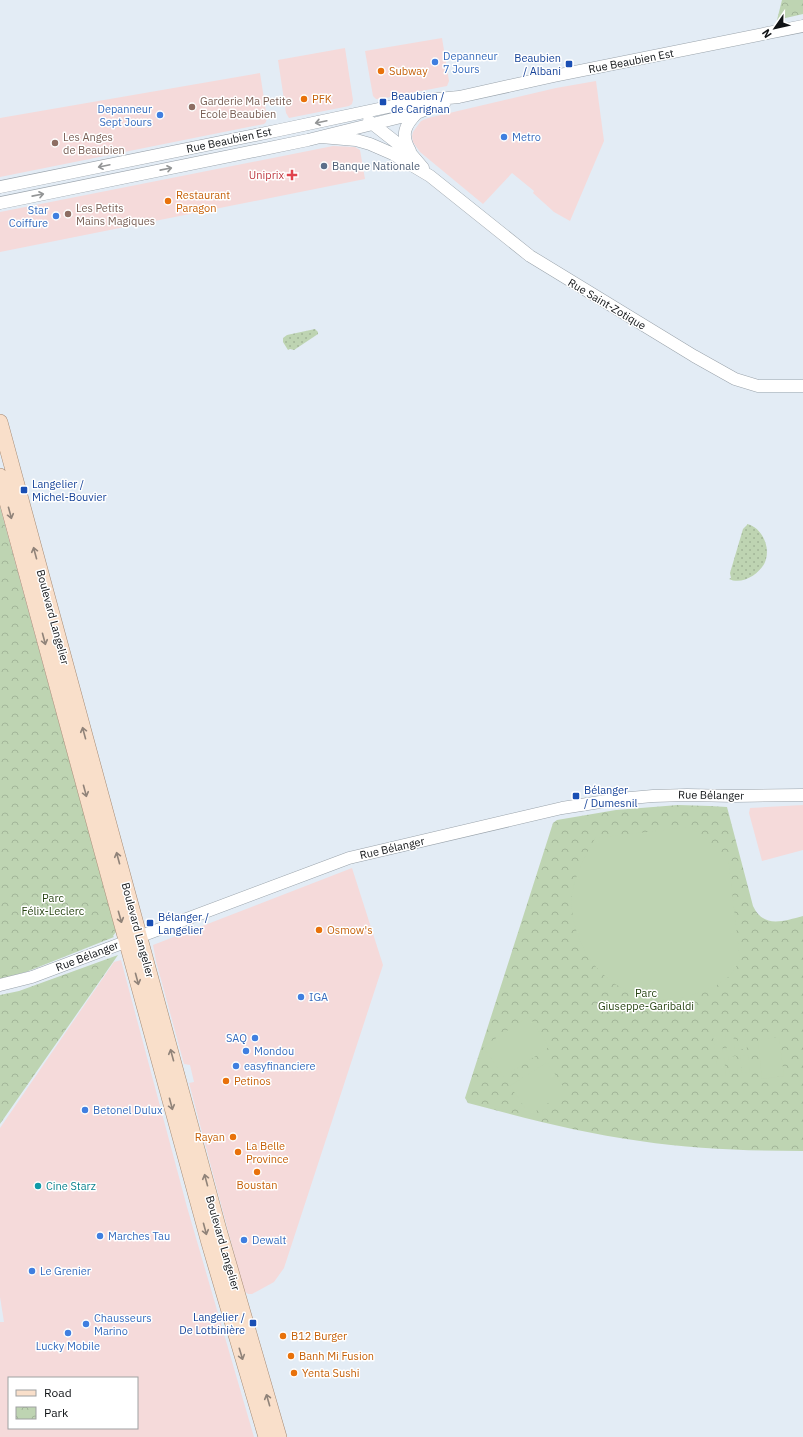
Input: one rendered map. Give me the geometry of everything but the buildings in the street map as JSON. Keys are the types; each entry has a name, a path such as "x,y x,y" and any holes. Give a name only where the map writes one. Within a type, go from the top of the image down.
{"main road":[{"name":"Boulevard Langelier","path":"0,422 133,939 209,1243 266,1437"},
{"name":"Boulevard Langelier","path":"0,476 133,939 279,1437"}],"street":[{"name":"Rue Beaubien Est","path":"0,187 416,101 459,97 554,76 803,26"},
{"name":"Rue Beaubien Est","path":"0,203 321,137 417,113 459,97"},
{"path":"412,154 405,140 405,130 410,120 417,113"},
{"name":"Rue Saint-Zotique","path":"359,114 412,154 430,176"},
{"name":"Rue Beaubien Est","path":"321,137 345,139 370,144"},
{"path":"215,143 218,158"},
{"name":"Rue Saint-Zotique","path":"370,144 393,154 430,176 530,256 735,380 758,386 803,386"},
{"path":"122,162 125,178"},
{"name":"Rue Bélanger","path":"0,985 32,977 349,858 562,808 619,799 652,796 803,795"}],"shaded area":[{"path":"442,38 449,81 447,86 380,99 376,99 373,96 365,51"},
{"path":"345,48 353,100 352,104 349,106 289,118 286,113 278,60"},
{"path":"260,73 267,118 264,124 0,177 0,118"},
{"path":"596,81 604,141 570,221 554,212 533,193 534,191 512,173 483,204 420,152 413,142 413,132 421,121 428,118 556,88"},
{"path":"333,146 355,147 360,150 365,179 0,252 0,212"},
{"path":"803,805 803,850 762,861 749,813 750,808"},
{"path":"352,868 383,965 284,1268 274,1282 252,1294 248,1294 244,1291 189,1083 194,1082 190,1065 184,1064 153,945"},
{"path":"121,960 187,1207 254,1437 0,1437 0,1322 4,1322 0,1297 0,1128 114,962"}],"green space":[{"path":"782,0 803,0 803,14 777,20"},
{"path":"315,329 318,334 294,350 288,350 283,342 283,338 287,335"},
{"name":"Parc Félix-Leclerc","path":"0,507 116,932 113,936 114,937 26,972 0,979"},
{"path":"747,524 756,529 763,537 767,548 766,559 761,569 757,573 746,579 734,581 729,579 731,578 730,573 743,529"},
{"name":"Parc Giuseppe-Garibaldi","path":"678,805 727,807 753,906 757,913 768,921 775,922 803,916 803,1151 701,1148 618,1138 553,1125 468,1103 465,1098 553,823 557,820 616,810"},
{"path":"690,827 728,857 740,960 727,978 719,984 698,993 675,999 653,998 633,993 614,983 598,969 586,952 577,932 572,909 573,890 578,872 595,838"},
{"path":"118,955 0,1124 0,995 19,991"},
{"path":"529,1016 549,1047 504,1077 483,1047"},
{"path":"745,1032 747,1049 739,1049 737,1033"},
{"path":"733,1033 735,1050 727,1051 725,1034"},
{"path":"721,1035 723,1051 715,1052 713,1036"},
{"path":"779,1037 784,1076 762,1079 758,1040"},
{"path":"748,1055 750,1072 742,1073 740,1056"},
{"path":"736,1056 738,1073 730,1074 728,1057"},
{"path":"724,1058 726,1075 718,1076 716,1059"},
{"path":"547,1062 566,1091 530,1115 510,1086"}],"place":[{"name":"Depanneur 7 Jours","path":"435,62"},
{"name":"Beaubien / Albani","path":"569,64"},
{"name":"Subway","path":"381,71"},
{"name":"PFK","path":"304,99"},
{"name":"Beaubien / de Carignan","path":"383,102"},
{"name":"Garderie Ma Petite Ecole Beaubien","path":"192,107"},
{"name":"Depanneur Sept Jours","path":"160,115"},
{"name":"Metro","path":"504,137"},
{"name":"Les Anges de Beaubien","path":"55,143"},
{"name":"Banque Nationale","path":"324,166"},
{"name":"Uniprix","path":"292,175"},
{"name":"Restaurant Paragon","path":"168,201"},
{"name":"Les Petits Mains Magiques","path":"68,214"},
{"name":"Star Coiffure","path":"56,216"},
{"name":"Langelier / Michel-Bouvier","path":"24,490"},
{"name":"Bélanger / Dumesnil","path":"576,796"},
{"name":"Bélanger / Langelier","path":"150,923"},
{"name":"Osmow's","path":"319,930"},
{"name":"IGA","path":"301,997"},
{"name":"SAQ","path":"255,1038"},
{"name":"Mondou","path":"246,1051"},
{"name":"easyfinanciere","path":"236,1066"},
{"name":"Petinos","path":"226,1081"},
{"name":"Betonel Dulux","path":"85,1110"},
{"name":"Rayan","path":"233,1137"},
{"name":"La Belle Province","path":"238,1152"},
{"name":"Boustan","path":"257,1172"},
{"name":"Cine Starz","path":"38,1186"},
{"name":"Marches Tau","path":"100,1236"},
{"name":"Dewalt","path":"244,1240"},
{"name":"Le Grenier","path":"32,1271"},
{"name":"Langelier / De Lotbinière","path":"253,1323"},
{"name":"Chausseurs Marino","path":"86,1324"},
{"name":"Lucky Mobile","path":"68,1333"},
{"name":"B12 Burger","path":"283,1336"},
{"name":"Banh Mi Fusion","path":"291,1356"},
{"name":"Yenta Sushi","path":"294,1373"}]}
